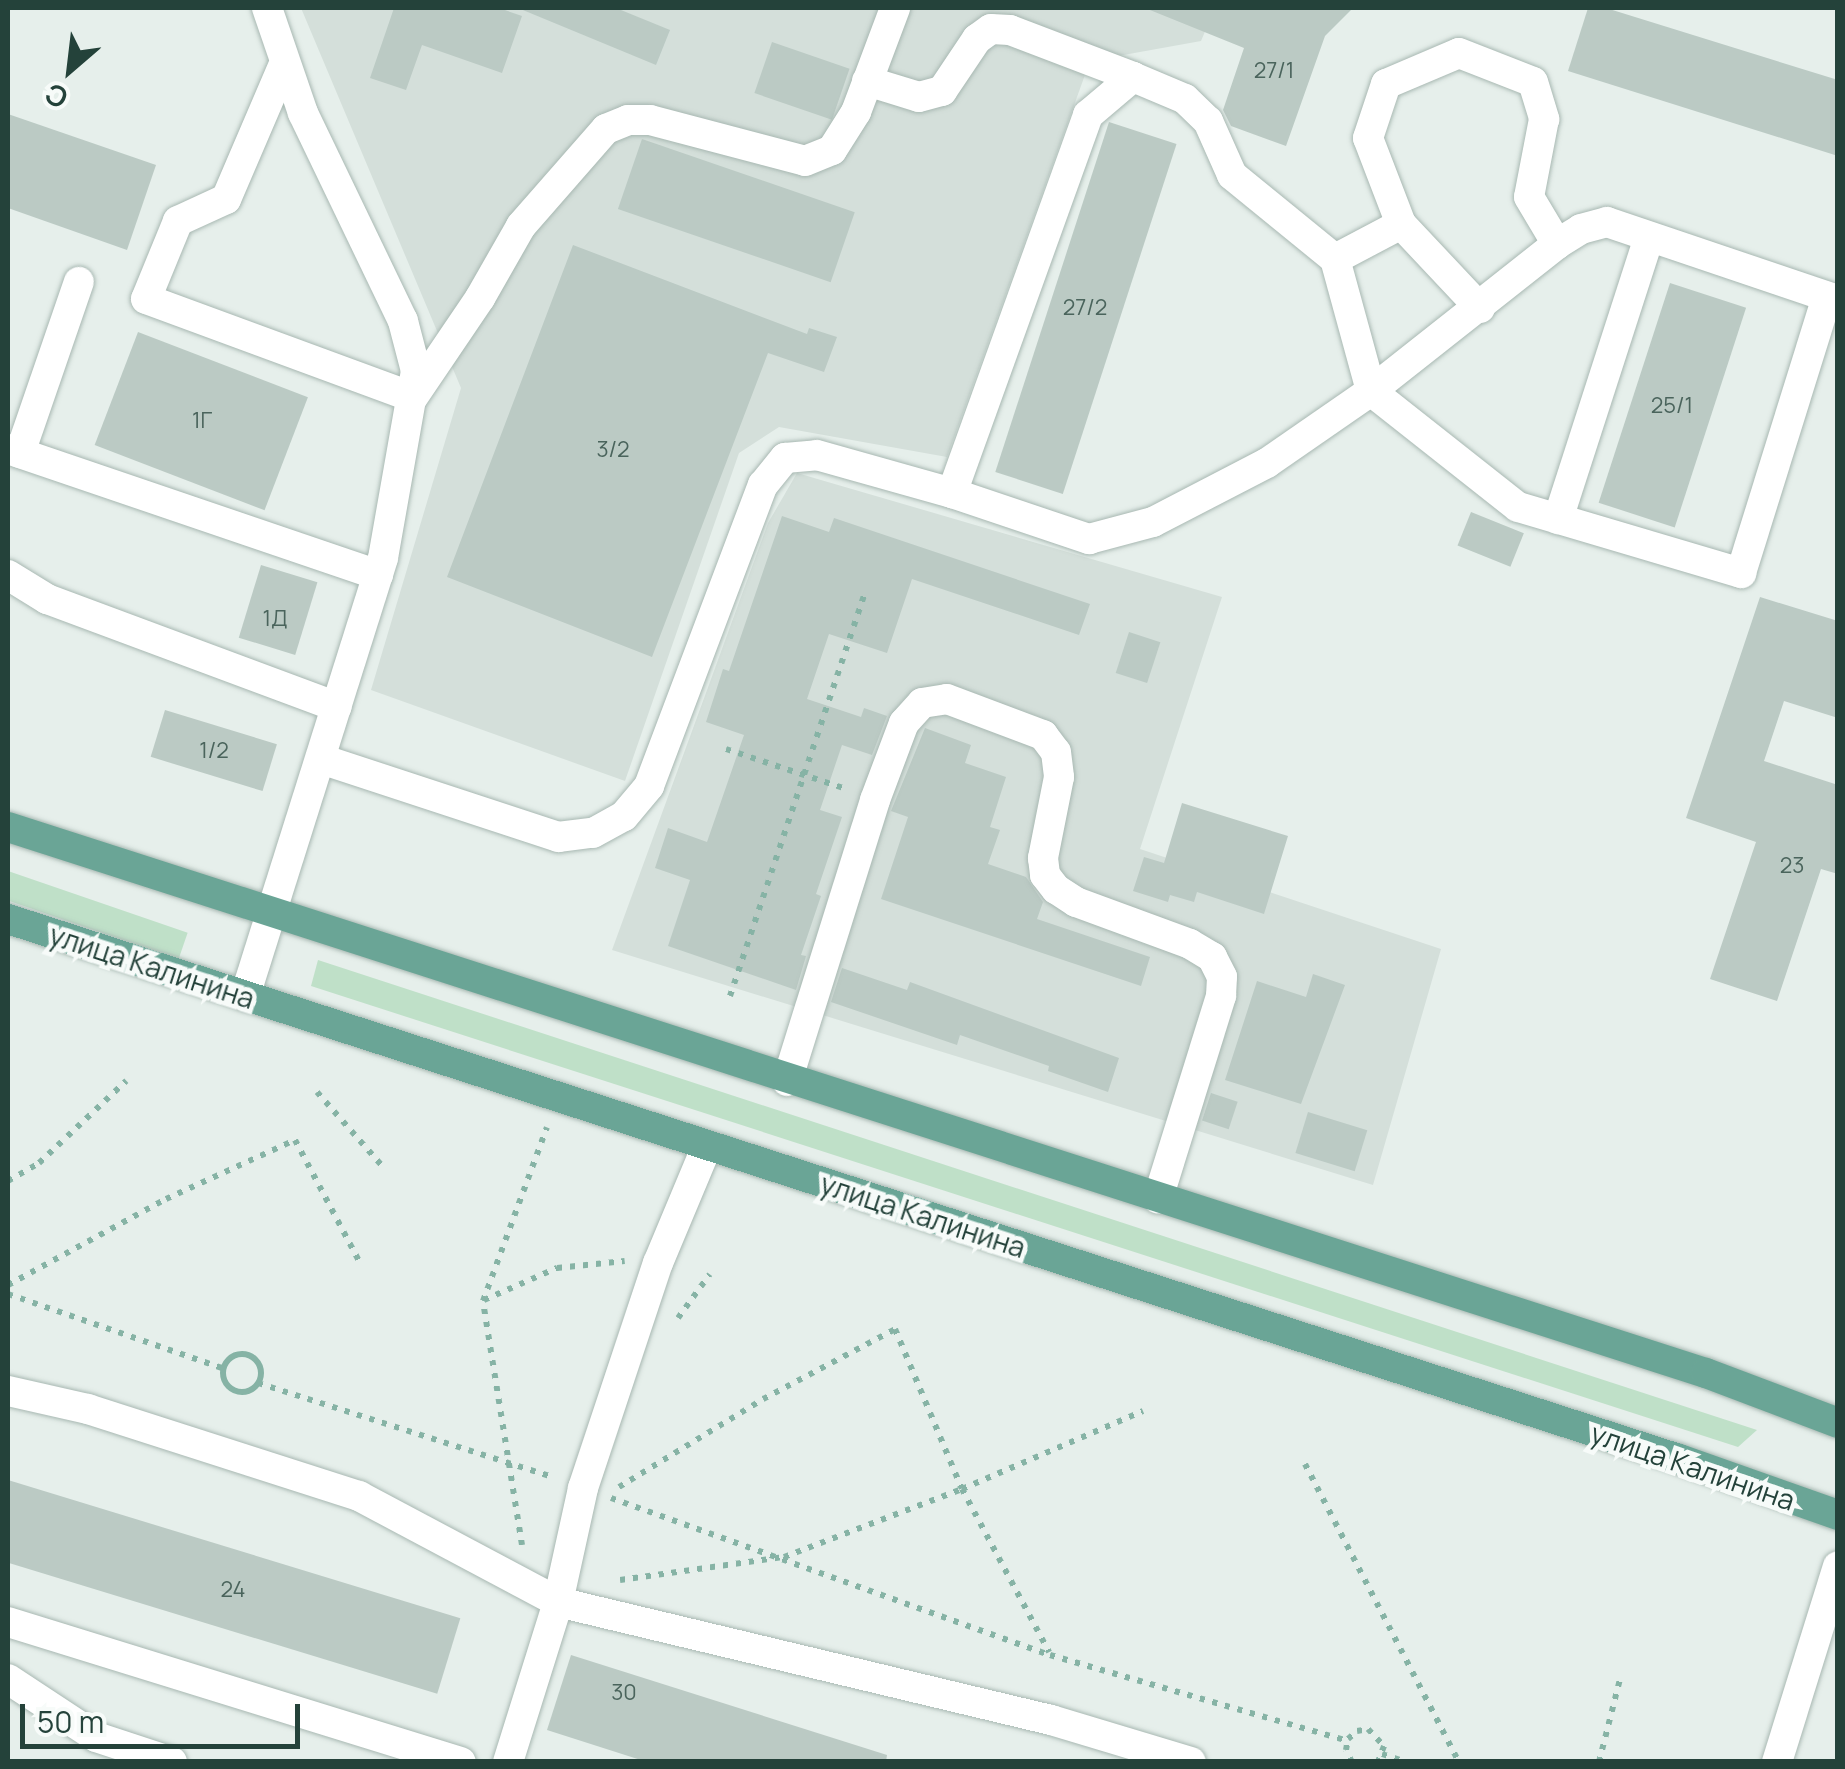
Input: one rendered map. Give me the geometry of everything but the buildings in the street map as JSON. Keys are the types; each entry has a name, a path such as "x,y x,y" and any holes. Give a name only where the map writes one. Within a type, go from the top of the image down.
{"main road":[{"path":"8,827 1706,1374 1838,1423"},
{"name":"улица Калинина","path":"8,918 1679,1459 1838,1515"}],"street":[{"path":"245,996 378,575 416,372 403,321 284,64 267,8"},
{"path":"412,397 480,298 520,226 606,129 628,120 650,120 805,160 832,150 856,112 896,8"},
{"path":"321,759 558,837 593,832 624,816 649,786 763,485 785,458 817,455 952,493 1089,538 1153,522 1267,463 1372,390 1557,244 1581,229 1606,222 1832,298 1741,573 1518,507 1372,390 1335,259 1232,175 1208,121 1185,99 1010,30 991,29 977,38 942,91 919,97 867,82"},
{"path":"1480,308 1401,224 1368,138 1386,84 1458,53 1533,82 1544,120 1529,197 1557,244"},
{"path":"284,64 226,198 178,221 146,299 412,397"},
{"path":"952,493 1088,114 1133,77"},
{"path":"1335,259 1401,224"},
{"path":"1558,519 1649,236"},
{"path":"79,282 14,451 378,575"},
{"path":"8,575 47,599 337,707"},
{"path":"787,1080 875,800 904,724 922,704 947,699 1044,735 1056,752 1059,777 1043,858 1045,875 1056,889 1212,957 1222,977 1221,996 1158,1198"},
{"path":"508,1762 558,1602 584,1488 658,1263 707,1146"},
{"path":"8,1392 88,1409 359,1496 558,1602 1051,1720 1191,1762"},
{"path":"1777,1762 1838,1566"},
{"path":"8,1622 461,1762"},
{"path":"8,1679 96,1737 172,1762"}],"path":[{"path":"730,996 865,592"},
{"path":"726,748 875,800"},
{"path":"8,1181 39,1163 126,1082"},
{"path":"316,1092 385,1170"},
{"path":"522,1542 483,1301 558,1097"},
{"path":"8,1286 166,1198 295,1140 359,1261"},
{"path":"483,1301 558,1268 605,1260 658,1263"},
{"path":"8,1294 224,1369"},
{"path":"1050,1654 962,1489 895,1329 763,1399 605,1496 1050,1654 1348,1741"},
{"path":"234,1356 251,1357 261,1371 258,1382 250,1390 235,1391 227,1385 224,1369 234,1356"},
{"path":"258,1382 508,1460 584,1488"},
{"path":"602,1583 784,1557 962,1489 1143,1410"},
{"path":"1304,1464 1458,1762"},
{"path":"1599,1762 1620,1678"},
{"path":"1348,1741 1357,1731 1374,1731 1382,1740 1380,1758 1406,1762"},
{"path":"1348,1741 1352,1762"}],"shaded area":[{"path":"301,8 1215,8 1201,41 1090,61 947,457 779,427 739,453 625,781 371,690 461,388"},
{"path":"797,473 1222,597 1140,849 1441,949 1373,1185 612,950 768,523"}],"green space":[{"path":"8,871 188,933 179,959 8,901"},
{"path":"318,960 1757,1430 1738,1447 311,986"}]}
